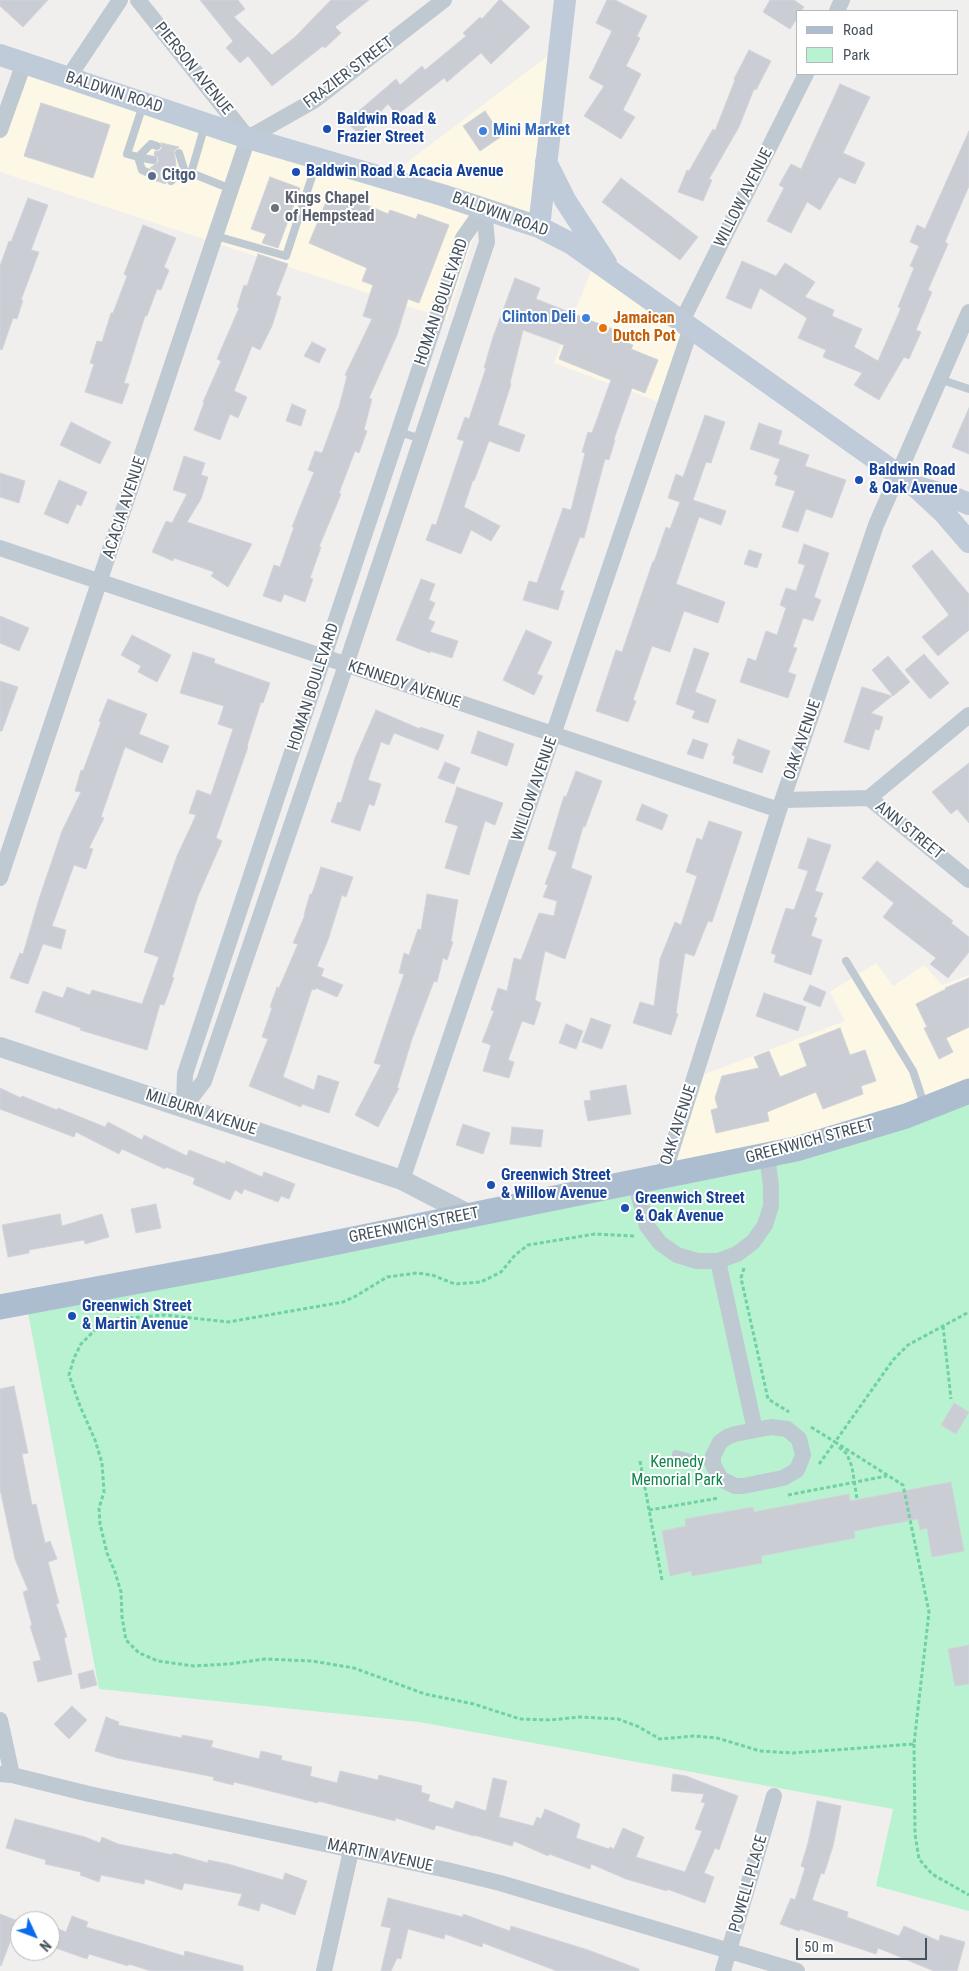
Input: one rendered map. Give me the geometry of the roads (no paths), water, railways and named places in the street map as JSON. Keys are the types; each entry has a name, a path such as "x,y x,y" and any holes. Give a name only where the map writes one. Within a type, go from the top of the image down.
{"main road":[{"path":"539,227 565,0"},
{"name":"BALDWIN ROAD","path":"0,55 248,138 484,208 539,227 572,244 906,480 969,504"},
{"path":"546,162 565,200 612,273"},
{"path":"906,480 944,513 969,542"},
{"name":"GREENWICH STREET","path":"0,1307 220,1266 468,1214 768,1155 906,1116 969,1091"}],"street":[{"path":"68,78 120,0"},
{"name":"PIERSON AVENUE","path":"138,0 248,138"},
{"name":"FRAZIER STREET","path":"248,138 315,100 444,0"},
{"path":"0,130 24,63"},
{"name":"WILLOW AVENUE","path":"402,1180 554,735 686,325 806,75"},
{"name":"ACACIA AVENUE","path":"0,878 248,138"},
{"name":"HOMAN BOULEVARD","path":"184,1107 204,1081 324,658 464,234 484,208"},
{"name":"HOMAN BOULEVARD","path":"260,885 346,665 488,242 484,208"},
{"name":"OAK AVENUE","path":"663,1177 781,805 876,525 906,480 939,379 964,337 969,312"},
{"name":"KENNEDY AVENUE","path":"0,548 554,735 781,805"},
{"path":"869,798 969,715"},
{"name":"ANN STREET","path":"781,805 869,798 969,880"},
{"name":"MILBURN AVENUE","path":"0,1047 402,1180"},
{"path":"635,1182 647,1226 660,1243 677,1255 697,1261 718,1261 737,1254 753,1242 765,1225 771,1206 768,1155"},
{"path":"402,1180 468,1214"},
{"path":"718,1261 755,1430"},
{"path":"779,1427 794,1433 802,1447 801,1463 797,1470 782,1478 735,1486 721,1479 713,1465 713,1456 720,1442 727,1437 755,1430 779,1427"},
{"name":"MARTIN AVENUE","path":"0,1720 6,1774 500,1883 797,1971"},
{"name":"POWELL PLACE","path":"723,1971 774,1796"},
{"path":"324,1971 351,1851"}],"lane":[{"path":"144,103 127,154 153,160"},
{"path":"191,173 206,123"},
{"path":"138,157 151,144 157,146"},
{"path":"171,181 180,168 179,154"},
{"path":"138,157 142,170 149,173"},
{"path":"216,236 286,256 318,158"},
{"path":"180,168 231,189"},
{"path":"939,379 969,389"},
{"path":"399,432 422,439"},
{"path":"846,961 913,1071 926,1108"},
{"path":"676,1454 713,1465"}],"place":[{"name":"Baldwin Road & Frazier Street","path":"327,129"},
{"name":"Mini Market","path":"483,131"},
{"name":"Baldwin Road & Acacia Avenue","path":"296,172"},
{"name":"Citgo","path":"152,176"},
{"name":"Kings Chapel of Hempstead","path":"275,208"},
{"name":"Clinton Deli","path":"586,318"},
{"name":"Jamaican Dutch Pot","path":"603,328"},
{"name":"Baldwin Road & Oak Avenue","path":"859,480"},
{"name":"Greenwich Street & Willow Avenue","path":"491,1185"},
{"name":"Greenwich Street & Oak Avenue","path":"625,1208"},
{"name":"Greenwich Street & Martin Avenue","path":"72,1316"}],"park label":[{"name":"Kennedy Memorial Park","path":"677,1472"}]}
